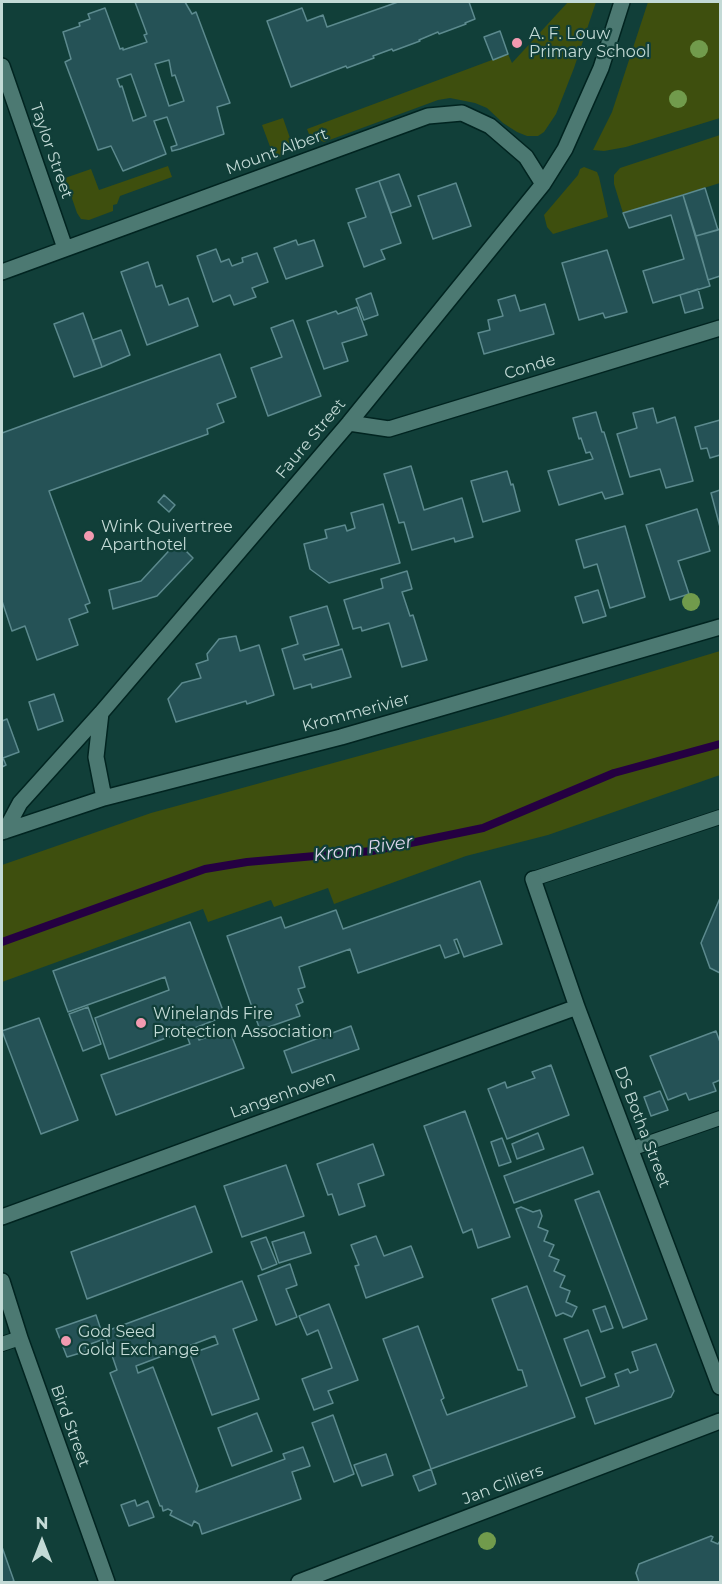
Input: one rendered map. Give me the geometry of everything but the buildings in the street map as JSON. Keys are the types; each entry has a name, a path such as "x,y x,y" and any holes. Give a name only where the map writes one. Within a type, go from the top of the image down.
{"street":[{"name":"Faure Street","path":"3,831 20,803 101,713 349,423 543,184 565,149 601,68 622,2"},
{"name":"Taylor Street","path":"2,66 65,248"},
{"name":"Mount Albert","path":"2,272 428,116 462,113 490,126 526,157 543,184"},
{"name":"Conde","path":"349,423 389,429 720,327"},
{"name":"Krommerivier","path":"3,831 104,798 341,737 720,627"},
{"path":"101,713 96,757 104,798"},
{"name":"DS Botha Street","path":"534,879 577,1006 720,1387"},
{"name":"Langenhoven","path":"2,1217 577,1006"},
{"name":"Bird Street","path":"2,1281 107,1582"},
{"name":"Jan Cilliers","path":"299,1582 720,1421"}],"lane":[{"path":"534,879 720,817"},
{"path":"631,1149 720,1118"},
{"path":"2,1344 20,1338"}],"green space":[{"path":"568,2 596,2 556,114 544,132 538,136 527,136 517,132 487,108 450,98 438,100 324,142 309,134 307,129 508,54 512,63"},
{"path":"648,2 720,2 720,118 626,147 604,151 593,150 612,112"},
{"path":"283,118 290,138 289,144 286,153 275,160 262,125"},
{"path":"720,135 720,183 623,213 614,184 614,175 620,168"},
{"path":"168,166 172,177 120,196 117,204 113,205 113,211 89,220 81,219 77,213 65,178 91,169 99,190"},
{"path":"584,167 597,172 608,217 553,234 547,227 544,215"},
{"path":"720,651 720,775 548,835 466,856 334,904 328,888 274,907 271,900 208,922 203,909 2,982 2,865 151,813 501,717"}],"waterway":[{"name":"Krom River","path":"2,942 205,869 247,862 372,851 483,828 614,773 720,744"}],"place":[{"name":"A. F. Louw Primary School","path":"517,43"},
{"name":"Wink Quivertree Aparthotel","path":"89,536"},
{"name":"Winelands Fire Protection Association","path":"141,1023"},
{"name":"God Seed Gold Exchange","path":"66,1341"}]}
